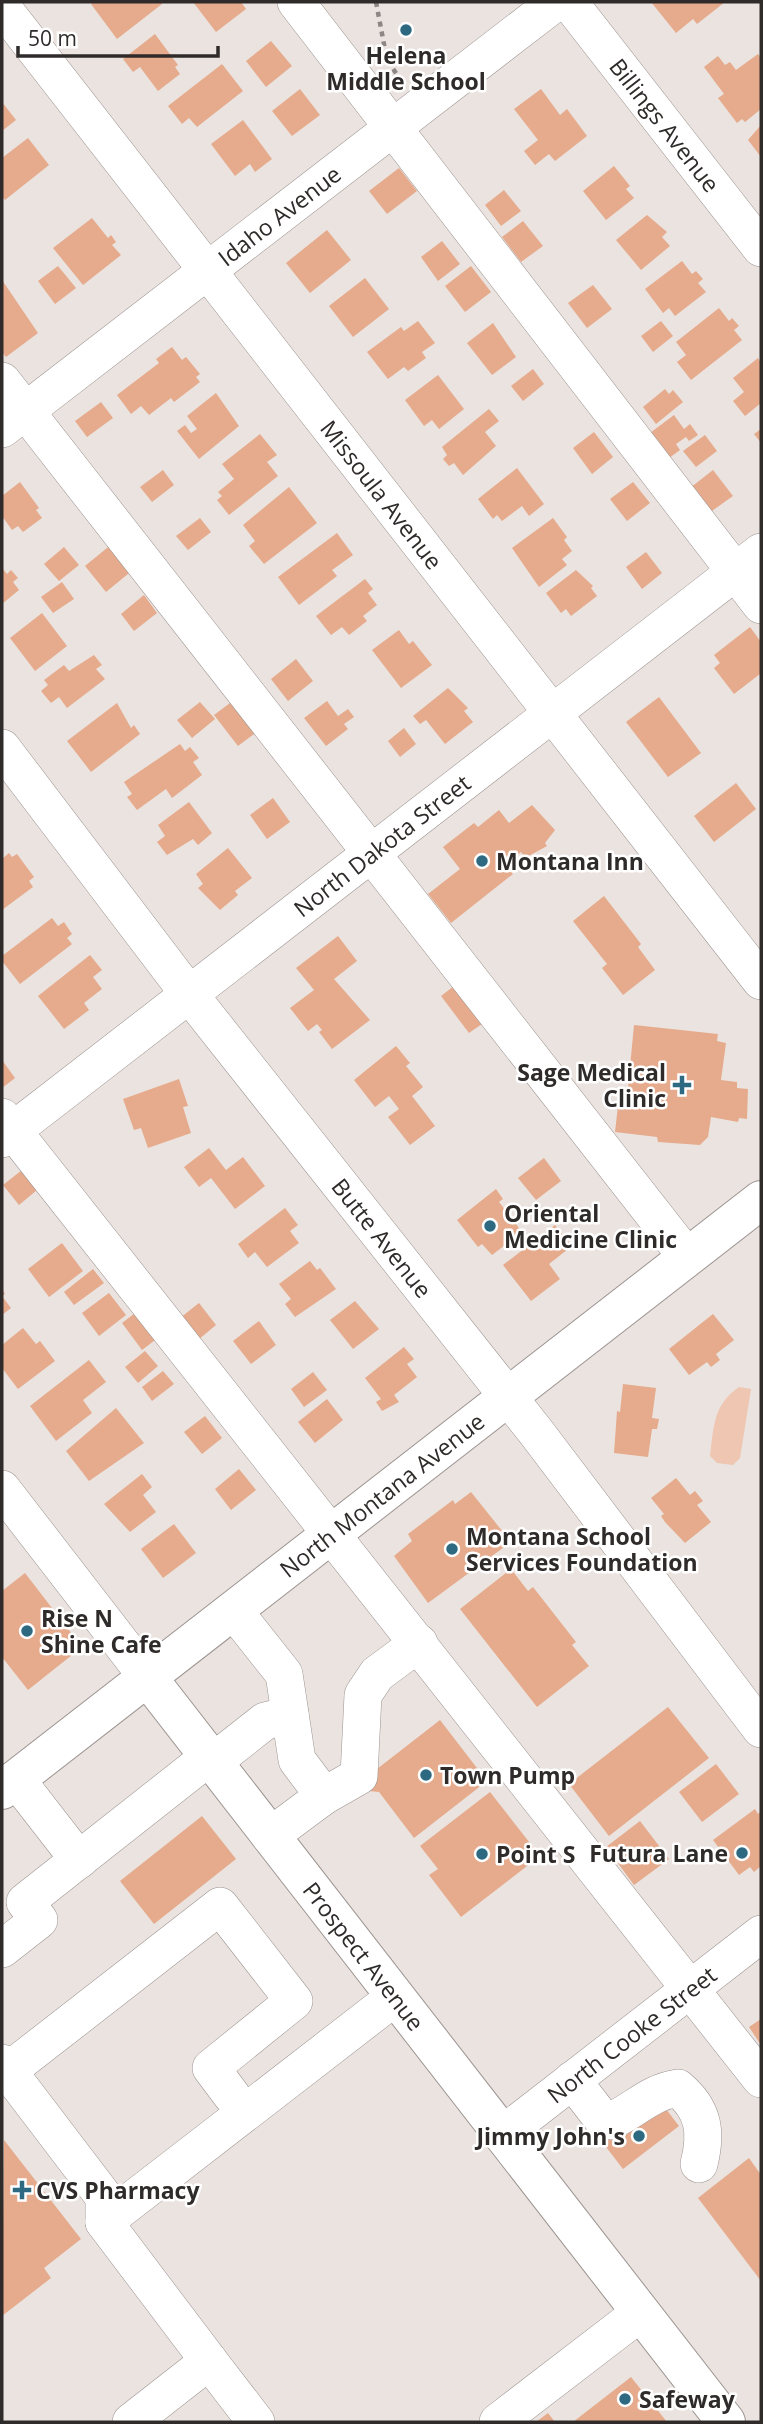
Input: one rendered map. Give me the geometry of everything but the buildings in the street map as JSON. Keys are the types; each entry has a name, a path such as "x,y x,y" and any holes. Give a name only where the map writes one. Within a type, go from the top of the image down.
{"highway":[{"name":"North Montana Avenue","path":"9,1784 761,1200"},
{"name":"Prospect Avenue","path":"148,1678 726,2422"}],"street":[{"path":"296,2 392,128 748,562 761,605"},
{"name":"Idaho Avenue","path":"13,420 556,2"},
{"name":"Billings Avenue","path":"569,2 761,248"},
{"name":"Missoula Avenue","path":"2,7 551,715 761,981"},
{"path":"2,381 13,420 370,854 687,1257"},
{"name":"North Dakota Street","path":"5,1129 189,994 748,562"},
{"name":"Butte Avenue","path":"2,748 189,994 508,1396 761,1729"},
{"path":"5,1129 333,1534 761,2079"},
{"name":"Prospect Avenue","path":"2,1489 148,1678"},
{"path":"234,1611 284,1674 297,1760 324,1796"},
{"path":"270,1836 324,1796 359,1776 363,1695 377,1674 419,1643"},
{"path":"2,1949 39,1920 25,1902 265,1721 290,1715"},
{"path":"9,1784 79,1860"},
{"path":"232,2096 211,2068 294,2001 220,1906 7,2076 104,2209 209,2361 256,2422"},
{"name":"North Cooke Street","path":"502,2135 761,1934"},
{"path":"104,2209 232,2096 388,1988"},
{"path":"104,2209 388,1988"},
{"path":"572,2080 603,2120 611,2121 640,2101 662,2091 678,2088 692,2100 703,2120 704,2144 699,2164"},
{"path":"498,2422 640,2313"},
{"path":"131,2422 209,2361"}],"path":[{"path":"376,2 387,60 398,76"}],"shaded area":[{"path":"739,1387 751,1389 740,1458 733,1465 717,1463 710,1456 716,1417 724,1401"}],"place":[{"name":"Helena Middle School","path":"406,30"},
{"name":"Montana Inn","path":"482,861"},
{"name":"Sage Medical Clinic","path":"682,1085"},
{"name":"Oriental Medicine Clinic","path":"490,1226"},
{"name":"Montana School Services Foundation","path":"452,1549"},
{"name":"Rise N Shine Cafe","path":"27,1631"},
{"name":"Town Pump","path":"426,1775"},
{"name":"Futura Lane","path":"742,1853"},
{"name":"Point S","path":"482,1854"},
{"name":"Jimmy John's","path":"639,2136"},
{"name":"CVS Pharmacy","path":"22,2190"},
{"name":"Safeway","path":"625,2399"}]}
